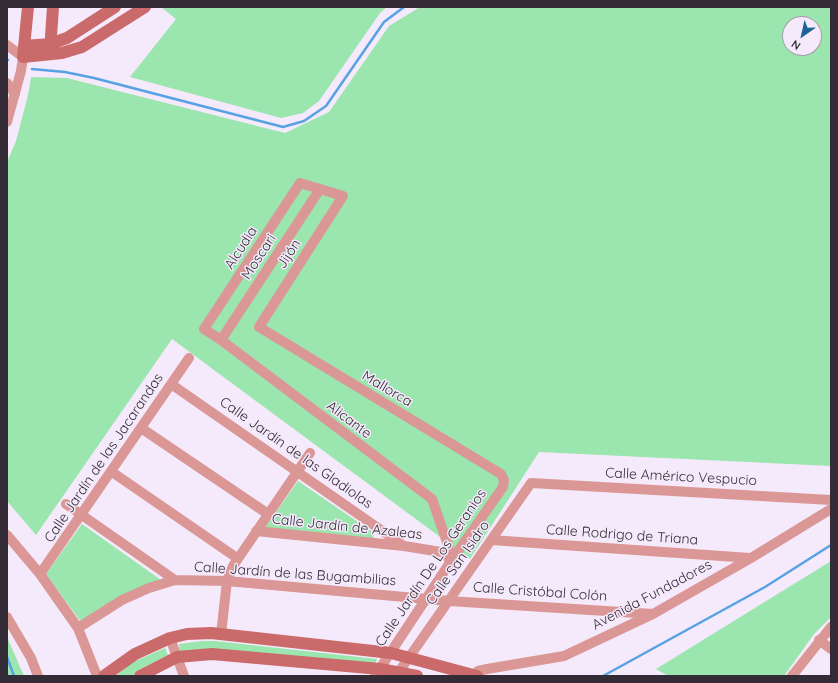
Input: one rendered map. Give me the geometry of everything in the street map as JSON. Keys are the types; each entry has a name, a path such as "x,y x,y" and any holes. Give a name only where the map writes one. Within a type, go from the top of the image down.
{"street":[{"path":"7,122 15,94 24,51 28,7"},
{"path":"50,49 53,7"},
{"path":"50,49 115,7"},
{"path":"10,48 24,51 50,49 62,54 82,47 145,7"},
{"path":"7,83 15,94"},
{"name":"Alcudia","path":"204,329 300,183 320,189"},
{"name":"Jijón","path":"259,327 343,196 320,189"},
{"name":"Moscari","path":"222,340 320,189"},
{"name":"Mallorca","path":"259,327 501,474"},
{"name":"Alicante","path":"204,329 222,340 432,499 449,548 447,552"},
{"name":"Calle Jardín de las Jacarandas","path":"40,574 112,472 189,358"},
{"name":"Calle Jardín de las Gladiolas","path":"171,384 404,546"},
{"path":"142,428 268,514"},
{"path":"221,634 227,581 237,558 310,453"},
{"path":"112,472 237,558"},
{"name":"Calle Jardín De Los Geranios","path":"378,673 449,564 503,487 504,480 501,474"},
{"name":"Calle Américo Vespucio","path":"530,484 831,500"},
{"name":"Calle San Isidro","path":"409,657 530,484"},
{"path":"66,504 175,580"},
{"name":"Avenida Fundadores","path":"475,675 486,669 564,656 653,614 751,558 831,509"},
{"name":"Calle Jardín de Azaleas","path":"256,531 404,546 447,552"},
{"path":"7,535 40,574 78,628 97,676"},
{"name":"Calle Rodrigo de Triana","path":"491,540 751,558"},
{"path":"447,552 449,564"},
{"name":"Calle Jardín de las Bugambilias","path":"78,628 122,600 149,588 175,580 227,581 449,601"},
{"name":"Calle Cristóbal Colón","path":"449,601 653,614"},
{"path":"7,618 31,658 38,676"},
{"path":"792,676 819,640 831,627"},
{"path":"104,676 135,654 170,638 187,634 221,634 391,653 475,675"},
{"path":"170,638 184,676"},
{"path":"819,640 831,649"},
{"path":"140,676 177,657 212,654 417,676"},
{"path":"398,674 409,657"}],"green space":[{"path":"161,7 387,7 380,13 319,101 303,113 281,118 130,77 176,19"},
{"path":"420,7 831,7 831,466 539,452 470,559 172,339 36,535 7,501 7,162 16,141 31,77 67,78 285,133 329,112 389,26"},
{"path":"298,481 374,533 373,539 265,528"},
{"path":"82,524 161,580 102,607 81,622 46,574"},
{"path":"831,561 831,617 814,634 784,676 668,676 656,669"},
{"path":"7,637 24,676 7,676"},
{"path":"215,641 377,659 374,667 180,653 179,644"},
{"path":"165,648 168,655 140,669 132,676 116,676 131,663"}],"waterway":[{"path":"32,69 65,72 94,78 283,127 304,121 326,106 384,22 404,7"},
{"path":"603,676 765,587 831,545"},
{"path":"7,657 14,676"}]}
